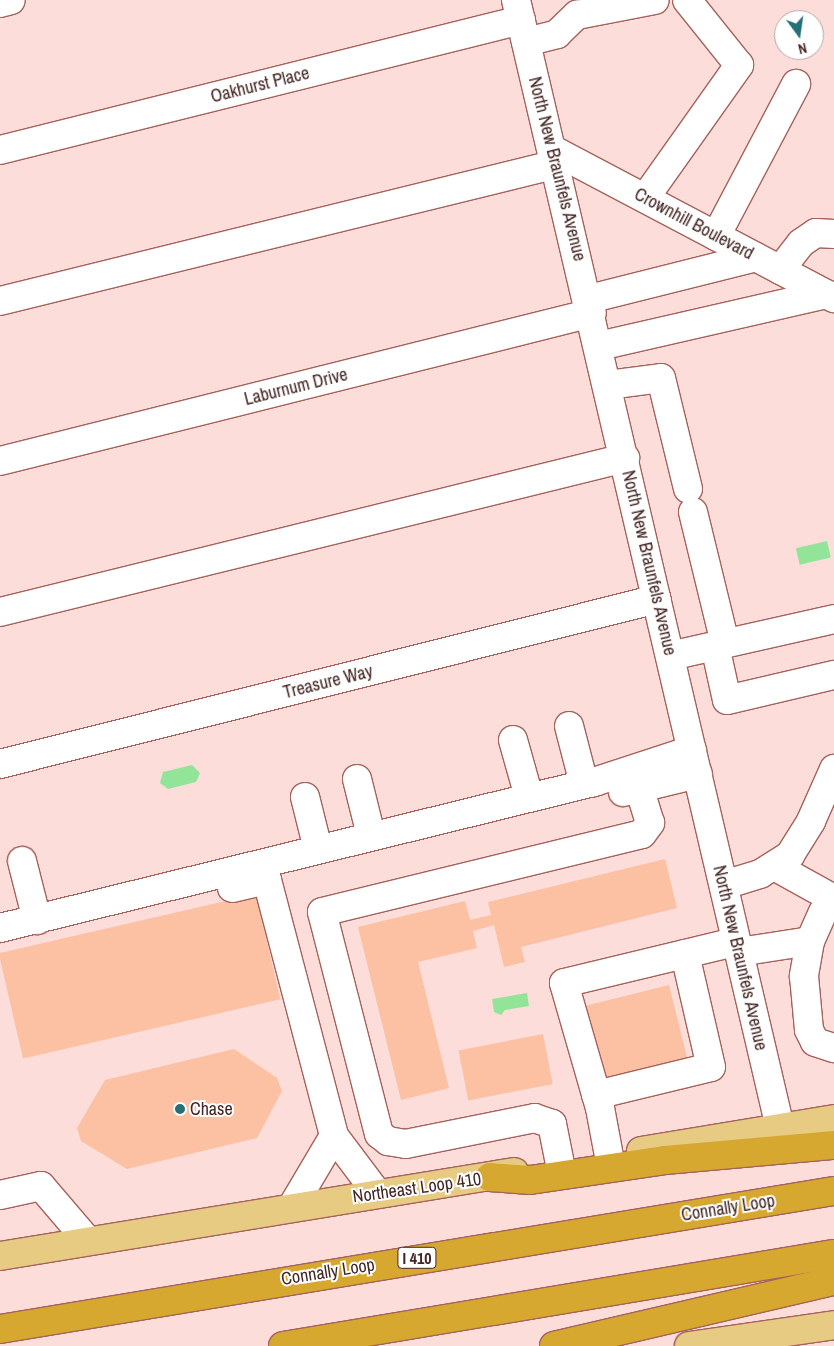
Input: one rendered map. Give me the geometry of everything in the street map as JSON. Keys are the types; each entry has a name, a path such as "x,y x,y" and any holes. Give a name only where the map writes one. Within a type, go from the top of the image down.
{"highway":[{"path":"490,1177 530,1180 664,1160 834,1145"},
{"name":"Connally Loop","path":"0,1329 834,1191"},
{"path":"282,1346 834,1254"},
{"path":"554,1346 834,1281"}],"main road":[{"name":"Northeast Loop 410","path":"0,1256 377,1193 490,1177 780,1127 834,1120"},
{"path":"689,1346 784,1340 834,1325"}],"street":[{"path":"0,3 11,0"},
{"path":"576,8 655,0"},
{"path":"645,198 739,66 687,0"},
{"name":"Oakhurst Place","path":"0,150 521,21 557,34 576,8"},
{"name":"North New Braunfels Avenue","path":"521,21 590,306 780,1127"},
{"path":"716,236 796,84"},
{"path":"0,301 555,157"},
{"name":"Crownhill Boulevard","path":"555,157 645,198 830,296"},
{"path":"780,270 801,243 816,233 834,234"},
{"name":"Laburnum Drive","path":"0,461 590,306 756,257"},
{"path":"599,346 830,296"},
{"path":"608,384 661,378 691,500 720,645 727,700 834,675"},
{"path":"0,612 625,458"},
{"name":"Treasure Way","path":"0,764 657,599"},
{"path":"670,656 834,619"},
{"path":"569,726 584,784"},
{"path":"513,740 529,797"},
{"path":"0,928 529,797 695,762"},
{"path":"0,945 640,788 695,762"},
{"path":"724,885 776,867 799,843 834,769"},
{"path":"357,779 371,836"},
{"path":"560,1164 552,1124 535,1118 406,1144 388,1141 379,1134 322,912 642,834 650,823 640,788"},
{"path":"305,797 318,850"},
{"path":"22,862 37,920"},
{"path":"776,867 828,905 810,941 804,976 809,1030 815,1042 834,1048"},
{"path":"267,880 334,1136 377,1193"},
{"path":"609,1156 596,1096 564,983 685,954 737,947 810,941"},
{"path":"596,1096 711,1067 685,954"},
{"path":"292,1207 334,1136"},
{"path":"0,1195 41,1186 88,1241"}],"shaded area":[{"path":"827,541 831,558 800,565 796,548"},
{"path":"192,765 200,773 196,782 168,789 160,783 163,772"},
{"path":"527,993 529,1006 505,1010 501,1015 494,1012 492,999"}],"building":[{"path":"665,859 677,908 521,947 525,962 504,967 494,925 473,931 477,948 418,962 449,1088 401,1100 358,927 465,901 470,920 491,915 488,902"},
{"path":"256,894 280,999 23,1059 0,953"},
{"path":"669,985 688,1061 602,1082 584,1006"},
{"path":"543,1034 553,1084 468,1100 459,1050"},
{"name":"Chase","path":"234,1049 277,1078 282,1091 257,1138 127,1169 81,1141 77,1128 105,1080"}],"place":[{"name":"Chase","path":"180,1109"}]}
